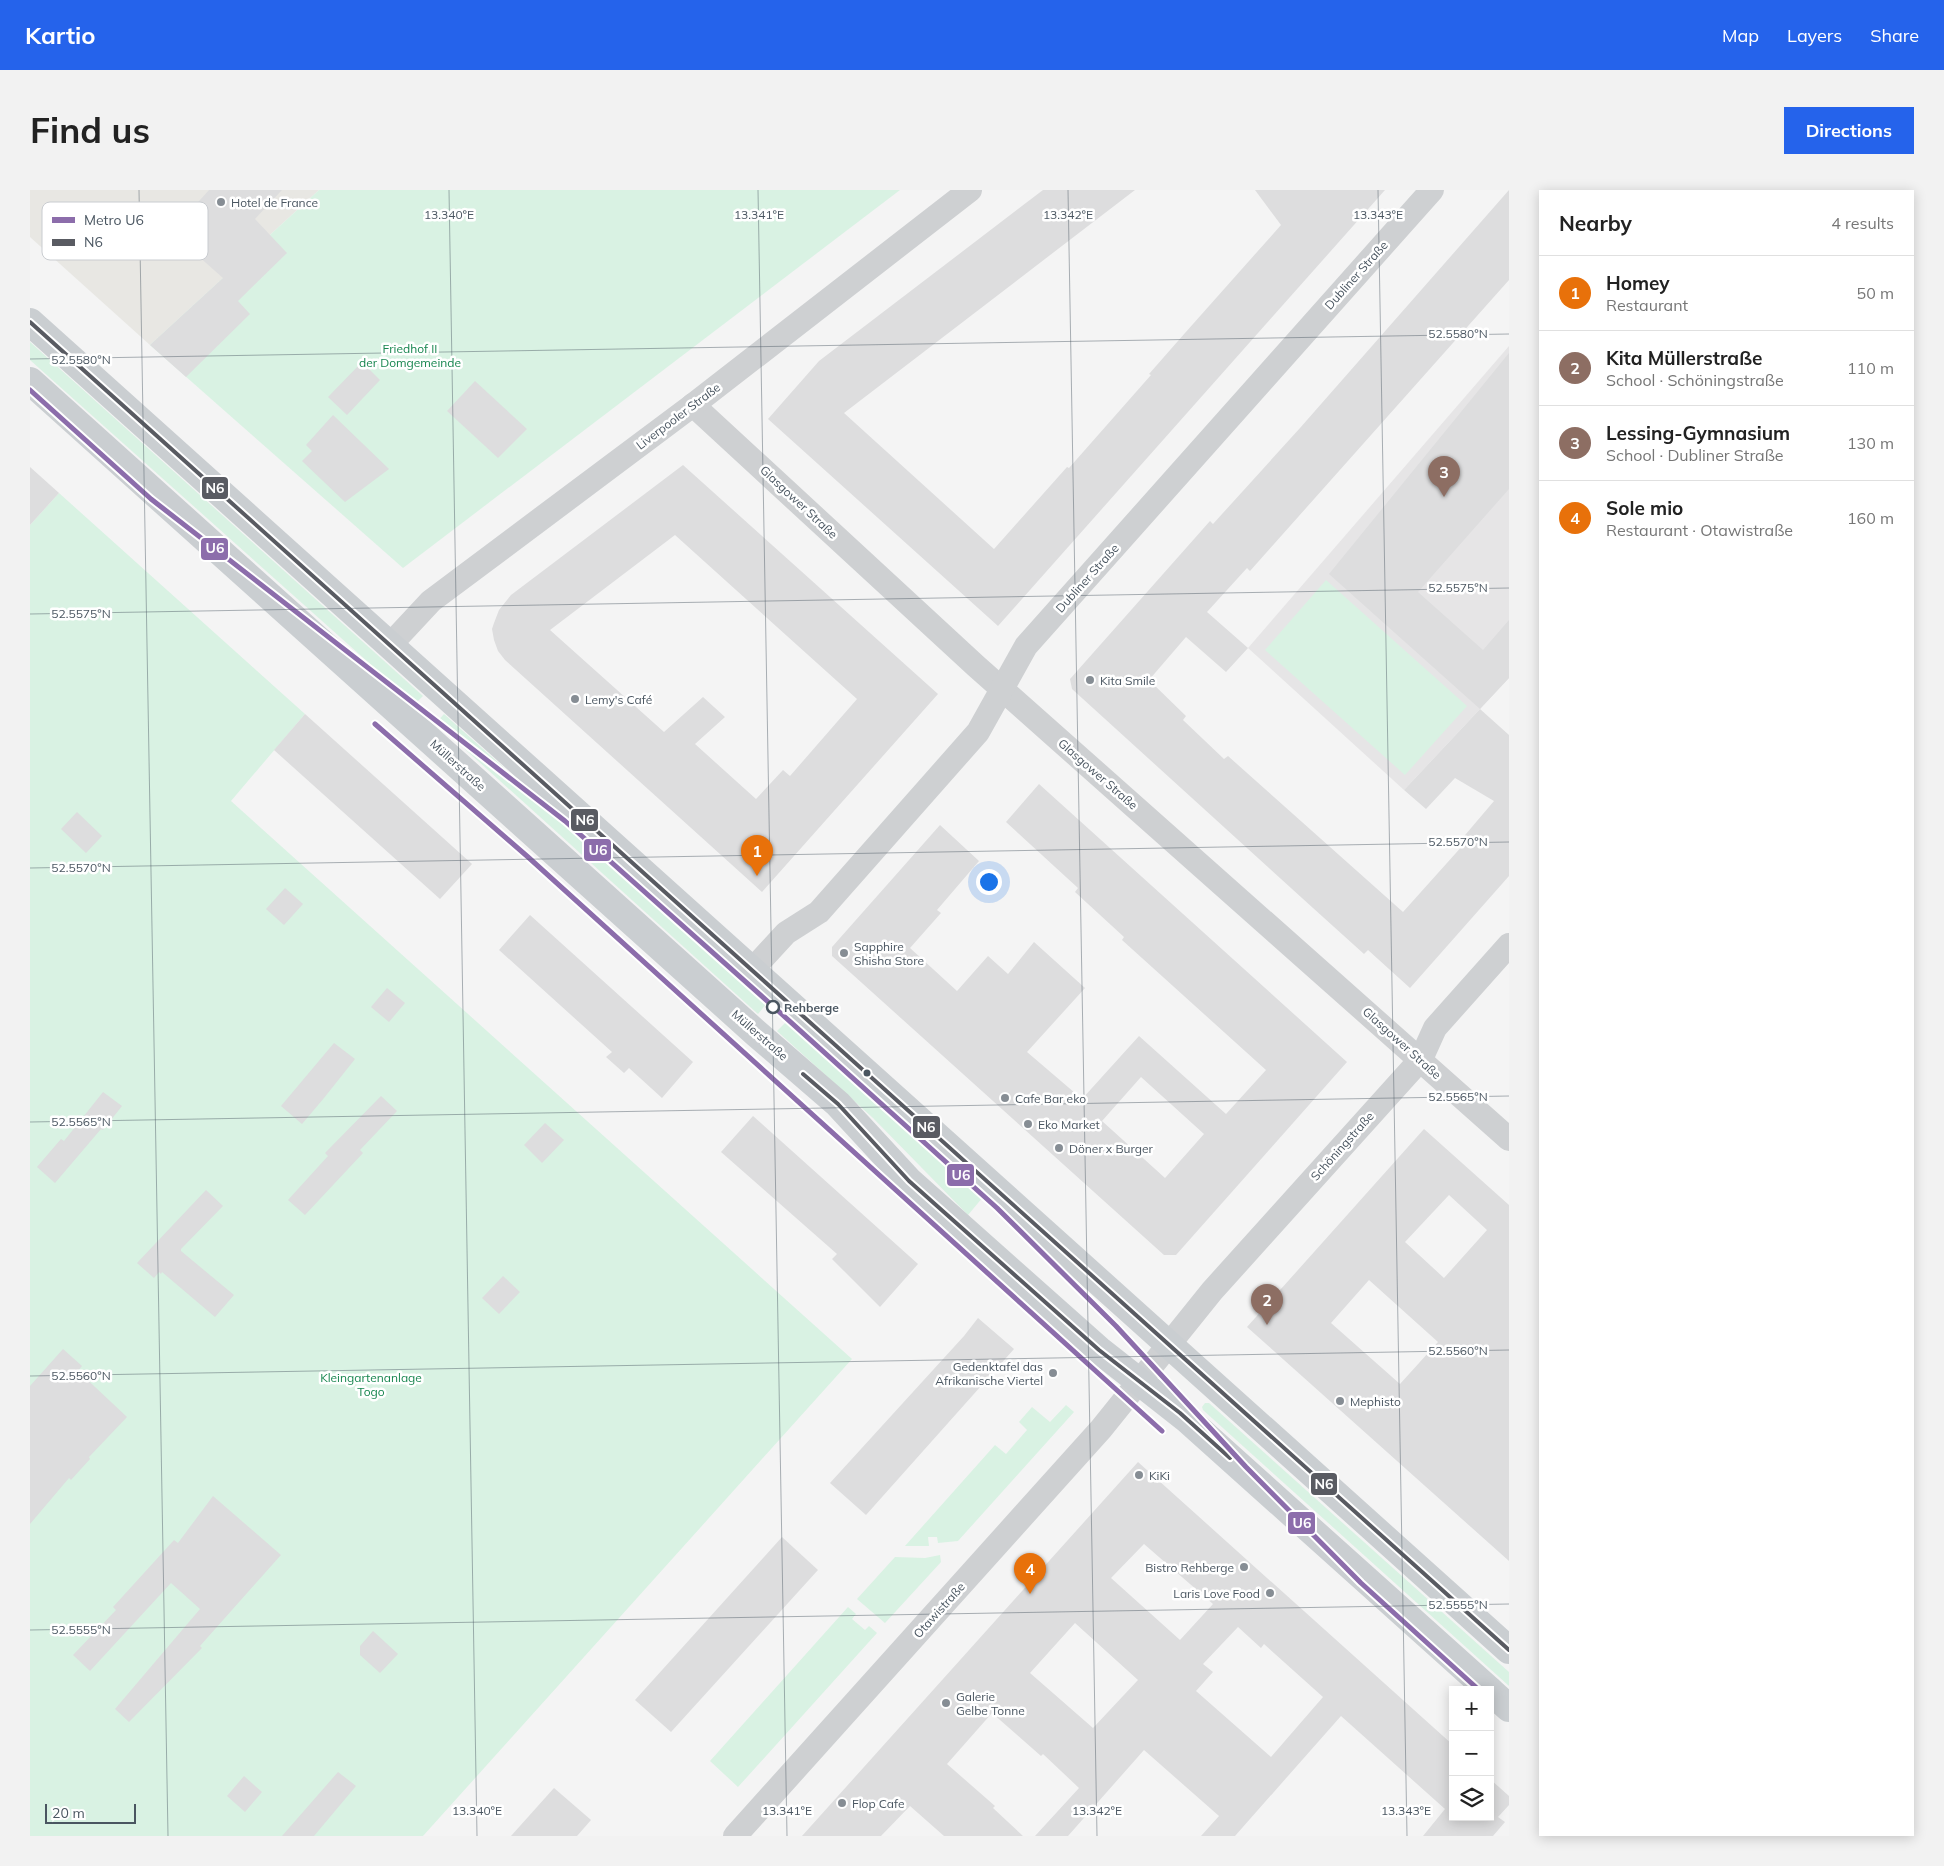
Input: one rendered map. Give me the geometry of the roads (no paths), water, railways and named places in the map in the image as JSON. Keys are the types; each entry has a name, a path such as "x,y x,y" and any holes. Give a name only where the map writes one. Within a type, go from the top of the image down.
{"main road":[{"path":"30,322 1509,1650"},
{"name":"Müllerstraße","path":"30,380 750,1028 838,1104 909,1181 1098,1350 1195,1426 1486,1686"},
{"name":"Müllerstraße","path":"1494,1694 1509,1708"}],"street":[{"name":"Liverpooler Straße","path":"390,645 431,601 693,405 970,190"},
{"name":"Dubliner Straße","path":"752,970 786,933 819,912 978,732 1026,646 1432,190"},
{"name":"Glasgower Straße","path":"693,405 1002,689 1509,1139"},
{"name":"Schöningstraße","path":"1138,1381 1212,1291 1421,1059 1435,1028 1509,945"},
{"name":"Otawistraße","path":"735,1836 1102,1429 1138,1381"}],"metro line":[{"name":"U6","path":"30,390 151,499 565,821 775,1008 997,1208 1116,1326 1246,1467 1361,1583 1475,1686"},
{"name":"U6","path":"375,724 528,857 1162,1431"}],"place":[{"name":"Hotel de France","path":"221,202"},
{"name":"Lessing-Gymnasium","path":"1444,497"},
{"name":"Kita Smile","path":"1090,680"},
{"name":"Lemy's Café","path":"575,699"},
{"name":"Homey","path":"757,876"},
{"name":"Sapphire Shisha Store","path":"844,953"},
{"name":"Rehberge","path":"773,1007"},
{"name":"Cafe Bar eko","path":"1005,1098"},
{"name":"Eko Market","path":"1028,1124"},
{"name":"Döner x Burger","path":"1059,1148"},
{"name":"Kita Müllerstraße","path":"1267,1325"},
{"name":"Gedenktafel das Afrikanische Viertel","path":"1053,1373"},
{"name":"Mephisto","path":"1340,1401"},
{"name":"KiKi","path":"1139,1475"},
{"name":"Bistro Rehberge","path":"1244,1567"},
{"name":"Laris Love Food","path":"1270,1593"},
{"name":"Sole mio","path":"1030,1594"},
{"name":"Galerie Gelbe Tonne","path":"946,1703"},
{"name":"Flop Cafe","path":"842,1803"}],"park label":[{"name":"Friedhof II der Domgemeinde","path":"410,355"},
{"name":"Kleingartenanlage Togo","path":"371,1384"}]}
